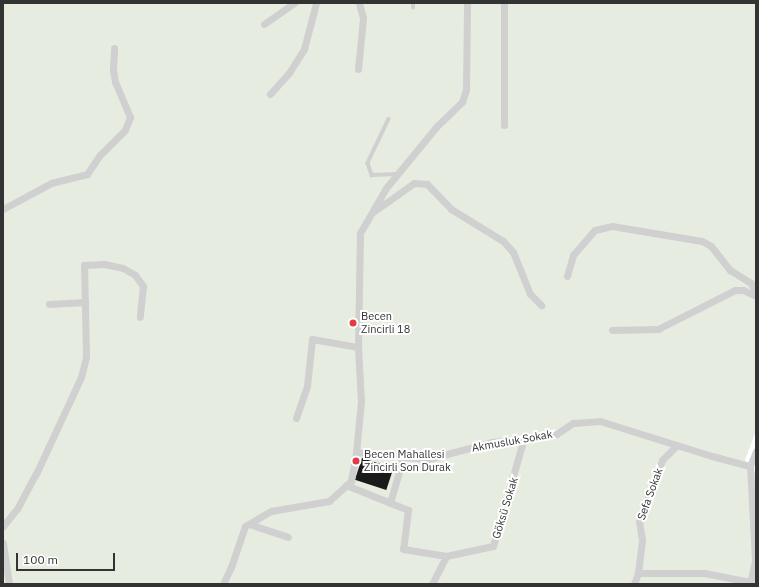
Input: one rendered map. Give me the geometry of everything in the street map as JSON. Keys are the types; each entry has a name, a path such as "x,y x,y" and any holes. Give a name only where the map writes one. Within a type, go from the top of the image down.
{"street":[{"path":"264,24 294,3"},
{"path":"270,94 289,73 304,49 316,3"},
{"path":"358,70 363,18 359,3"},
{"path":"223,584 232,567 245,526 271,512 329,501 351,481 356,452 361,402 358,347 360,233 369,214 397,174 436,126 462,102 466,90 467,3"},
{"path":"504,3 504,125"},
{"path":"3,209 51,183 87,174 100,155 125,130 130,117 115,82 113,70 114,48"},
{"path":"369,214 414,183 427,184 451,209 503,241 513,252 522,281 530,294 541,305"},
{"path":"567,276 569,261 577,250 595,230 612,226 702,240 711,246 730,270 751,283 756,295"},
{"path":"3,526 17,509 36,474 82,377 86,357 84,265 104,264 123,268 135,275 143,286 140,317"},
{"path":"612,330 658,329 735,290 743,290 756,295"},
{"path":"49,304 85,302"},
{"path":"296,418 307,386 312,339 358,347"},
{"name":"Akmusluk Sokak","path":"356,452 403,458 428,459 492,442 555,435 573,423 600,421 750,466"},
{"name":"Göksü Sokak","path":"446,556 493,546 524,438"},
{"name":"Sefa Sokak","path":"634,584 638,573 641,556 640,516 662,460 677,445"},
{"path":"638,573 704,573 750,583 755,560 754,504 750,466 756,451"},
{"path":"390,503 403,458"},
{"path":"346,485 408,510 403,549 446,556 432,584"},
{"path":"249,524 288,537"},
{"path":"3,543 6,547 9,584"}],"lane":[{"path":"413,3 413,8"},
{"path":"389,119 368,163 372,175 397,174"}],"shaded area":[{"path":"3,3 756,3 756,431 745,460 756,474 756,584 3,584"}],"building":[{"path":"362,458 393,468 386,490 355,480"}],"place":[{"name":"Becen Zincirli 18","path":"353,323"},
{"name":"Becen Mahallesi Zincirli Son Durak","path":"356,461"}]}
